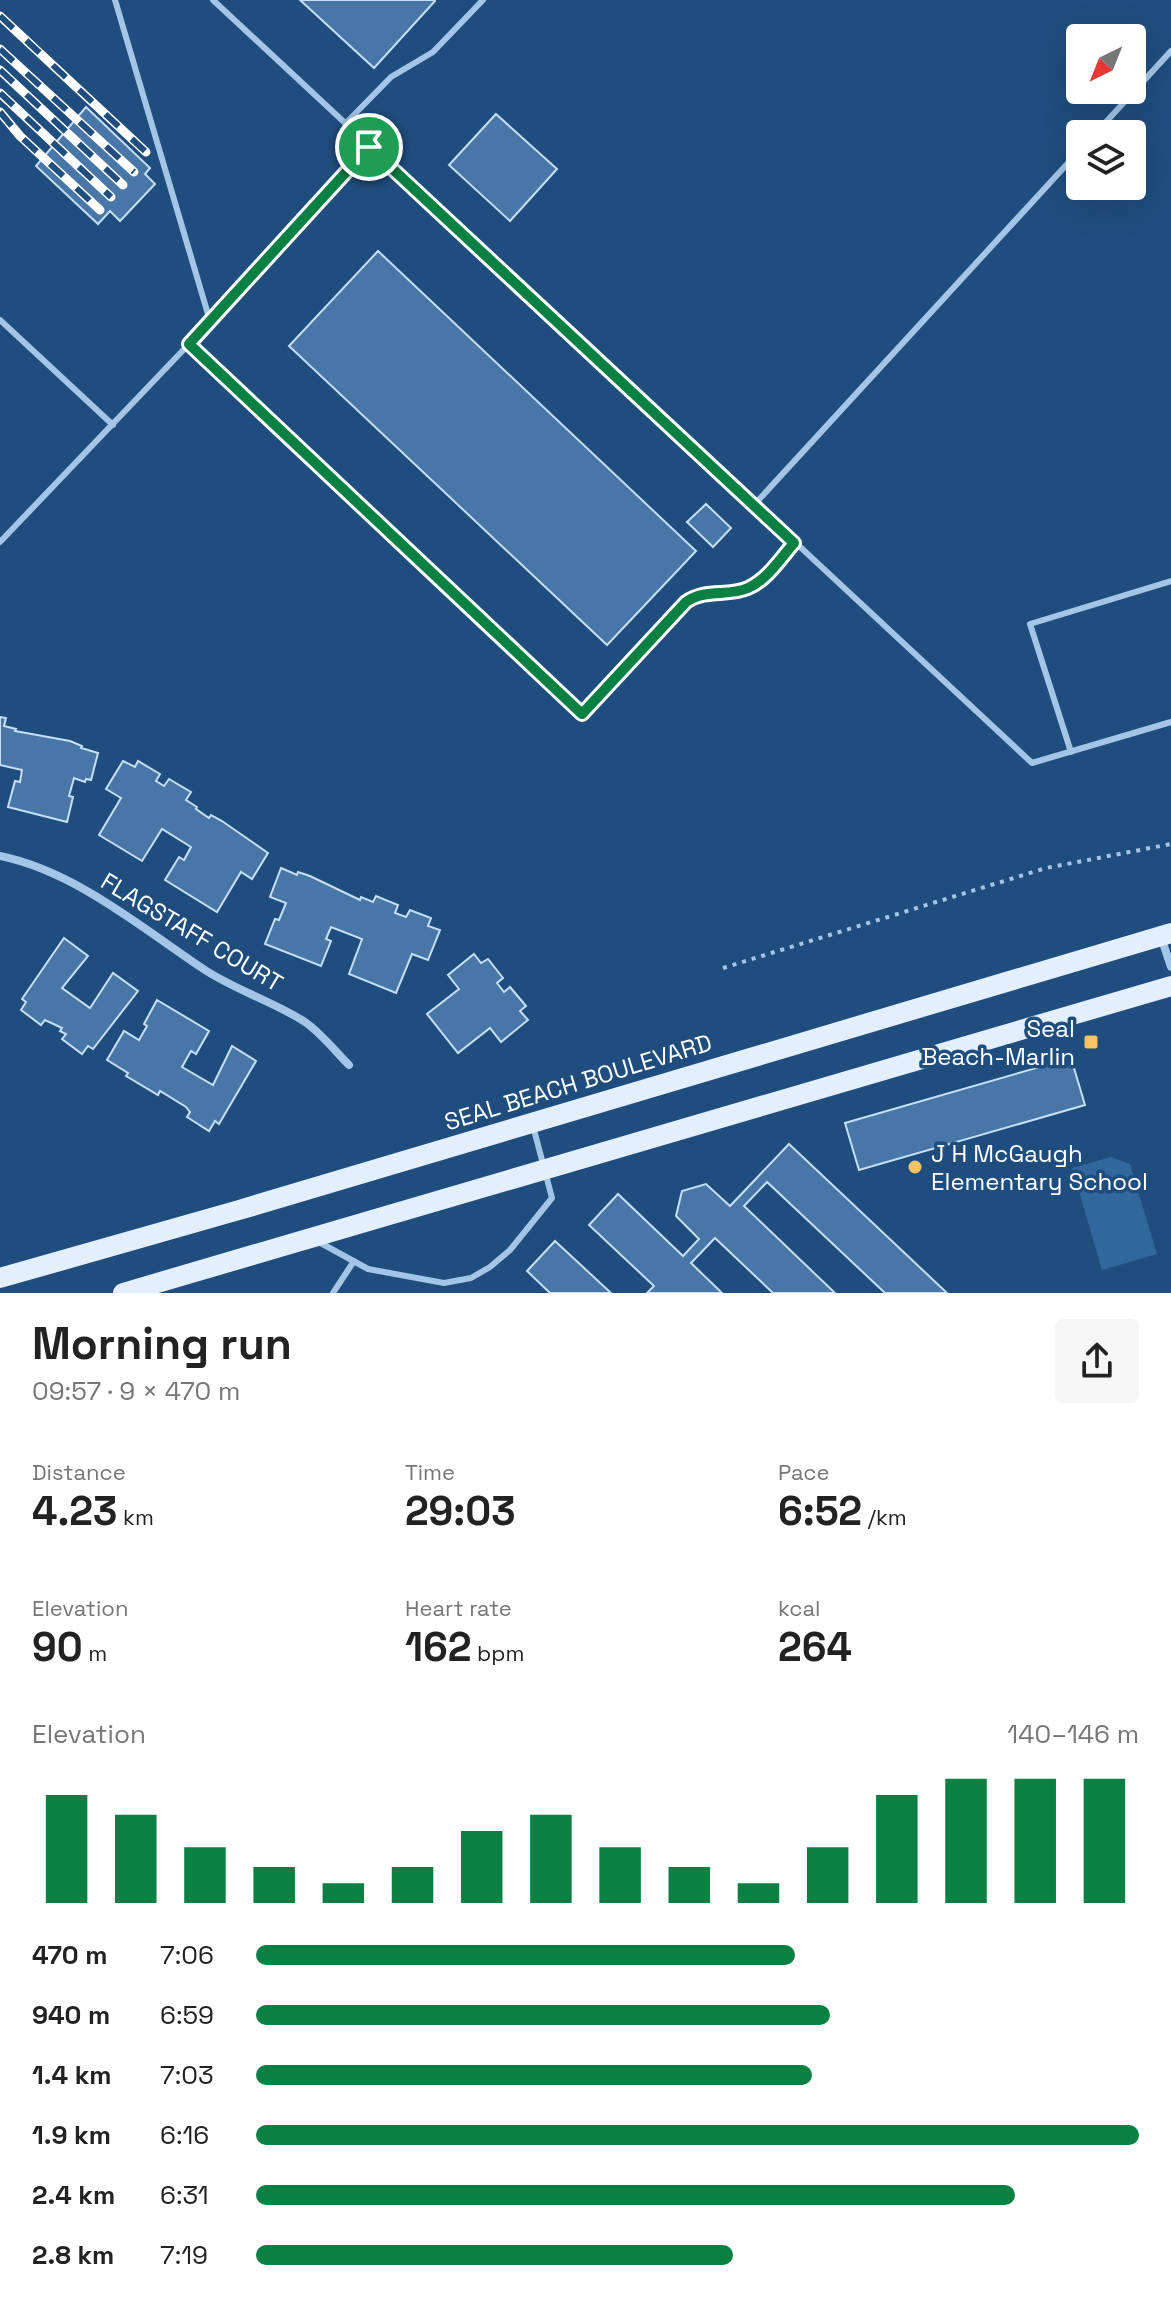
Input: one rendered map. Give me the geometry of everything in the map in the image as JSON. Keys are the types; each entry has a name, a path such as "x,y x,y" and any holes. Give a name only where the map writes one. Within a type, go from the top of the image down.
{"main road":[{"name":"SEAL BEACH BOULEVARD","path":"0,1278 1166,935"},
{"path":"123,1293 1171,986"}],"street":[{"name":"FLAGSTAFF COURT","path":"0,856 16,859 78,887 150,930 205,970 306,1023 349,1065"},
{"path":"1166,935 1171,967"}],"lane":[{"path":"115,0 210,321"},
{"path":"213,0 1032,763 1171,722"},
{"path":"345,124 391,77 433,52 483,0"},
{"path":"1108,120 1171,51"},
{"path":"0,542 189,344 369,147"},
{"path":"754,505 1066,165"},
{"path":"0,320 113,425"},
{"path":"189,344 582,714 686,602 696,595 748,588 760,581 794,543"},
{"path":"1071,752 1030,624 1171,581"},
{"path":"310,1237 368,1269 444,1283 471,1278 510,1250 552,1198 531,1123"},
{"path":"333,1293 354,1261"}],"path":[{"path":"723,968 1046,868 1171,844"}],"shaded area":[{"path":"1111,1157 1130,1164 1157,1254 1102,1270 1072,1168"}],"building":[{"path":"300,0 434,0 435,1 374,68"},
{"path":"86,107 150,168 145,174 155,184 120,221 110,211 98,224 36,166"},
{"path":"496,114 557,169 510,221 449,165"},
{"path":"378,251 696,551 607,645 289,346"},
{"path":"706,504 731,528 713,547 687,522"},
{"path":"0,717 6,718 4,726 15,731 70,741 98,753 91,780 86,779 85,782 74,778 67,822 8,807 15,781 20,782 22,770 0,765"},
{"path":"123,761 135,767 138,761 160,774 156,781 164,786 169,779 191,792 186,800 196,809 209,818 211,815 222,821 268,853 252,879 241,872 217,912 165,880 179,857 184,860 191,847 162,829 142,861 99,835 121,798 106,789"},
{"path":"281,868 297,875 298,872 310,876 360,900 361,897 373,902 376,896 398,905 395,913 406,917 410,910 431,918 428,926 440,930 428,960 412,954 396,993 349,974 362,939 331,927 326,939 331,941 321,966 265,944 275,919 279,920 286,903 270,897"},
{"path":"64,938 88,956 62,988 90,1008 113,973 138,991 93,1049 88,1046 82,1054 62,1039 66,1034 60,1031 62,1028 45,1020 41,1025 21,1010 26,1002 22,999"},
{"path":"474,954 481,963 488,959 503,978 497,983 504,992 510,987 526,1006 520,1011 528,1020 501,1042 490,1028 458,1053 427,1014 459,989 448,975"},
{"path":"157,1000 209,1031 196,1054 191,1051 182,1067 213,1085 232,1046 256,1061 219,1124 215,1121 209,1131 187,1117 190,1112 186,1107 126,1076 128,1073 107,1060 124,1031 139,1040"},
{"path":"1071,1058 1085,1105 859,1170 845,1123"},
{"path":"789,1144 947,1293 885,1293 767,1182 744,1206 835,1293 773,1293 715,1238 691,1263 722,1293 647,1293 654,1286 589,1225 618,1194 683,1256 699,1239 676,1216 682,1191 706,1184 730,1206"},
{"path":"555,1241 611,1293 550,1293 527,1271"}],"railway":[{"path":"0,16 146,152"},
{"path":"0,49 134,172"},
{"path":"0,70 123,185"},
{"path":"0,93 111,197"},
{"path":"0,112 20,136 100,210"}],"place":[{"name":"Seal Beach-Marlin","path":"1091,1042"},
{"name":"J H McGaugh Elementary School","path":"915,1167"}],"route":[{"path":"369,147 794,543 760,581 748,588 696,595 686,602 582,714 189,344 369,147"}]}
